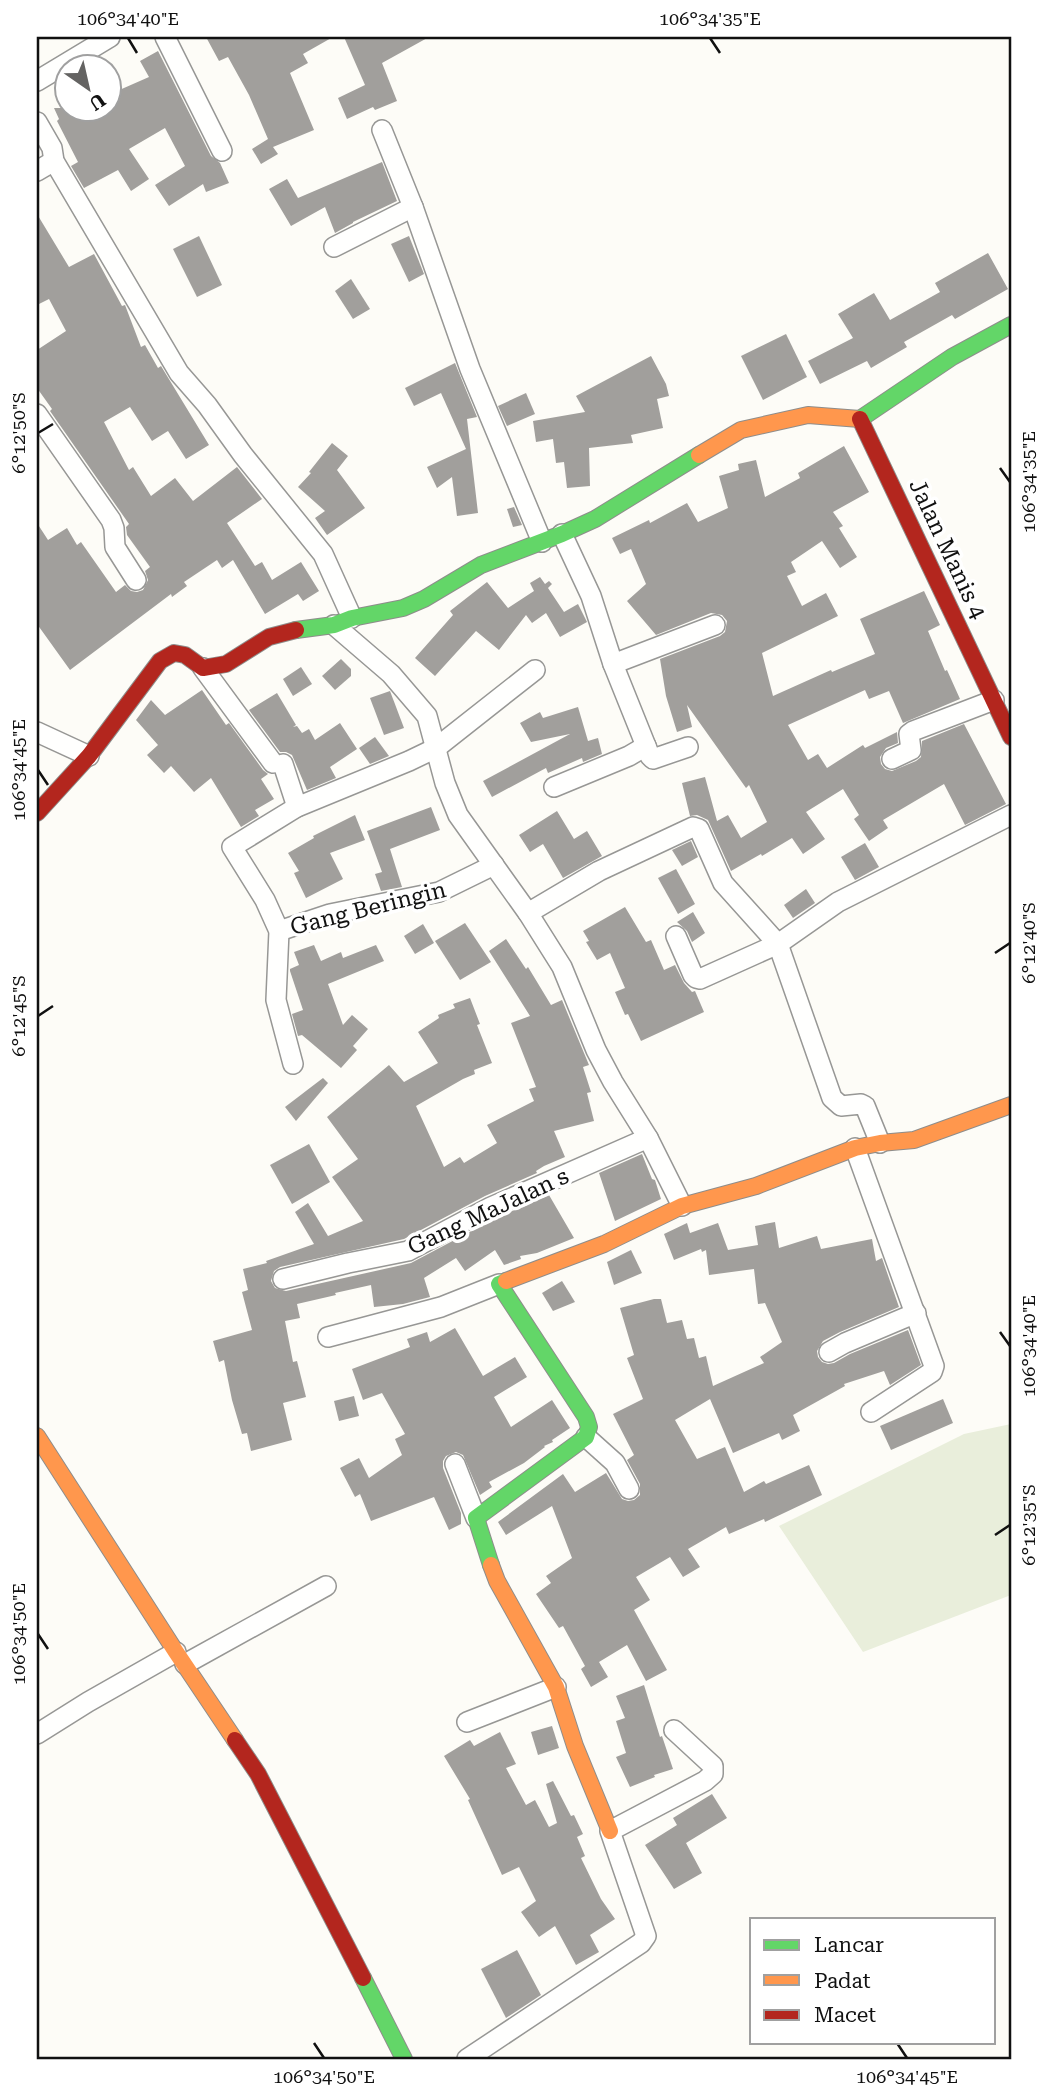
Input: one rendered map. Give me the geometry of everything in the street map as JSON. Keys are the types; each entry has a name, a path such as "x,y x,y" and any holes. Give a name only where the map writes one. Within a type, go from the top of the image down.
{"street":[{"path":"37,81 110,37"},
{"path":"165,37 222,151"},
{"path":"37,122 52,148 54,161 179,373 323,554 343,622 426,716 444,783 458,815 528,913 562,967 596,1050 648,1138 682,1206"},
{"path":"382,130 414,207 470,369 542,542"},
{"path":"37,171 54,161"},
{"path":"334,247 414,207"},
{"path":"203,668 226,664 269,637 403,608 424,599 481,565 595,519 741,430 808,415 860,419 952,357 1011,325"},
{"path":"37,414 111,520 115,547 136,580"},
{"name":"Jalan Manis 4","path":"860,419 987,703 1011,737"},
{"path":"562,534 594,603 613,664 650,756 653,758 688,747"},
{"path":"613,664 715,625"},
{"path":"37,814 89,756 160,661 174,653 185,656 203,668 278,764 297,807"},
{"path":"293,1064 276,1000 279,931 265,900 232,847 297,807 436,748 535,670"},
{"path":"892,759 911,750 909,734 987,703"},
{"path":"37,732 89,756"},
{"path":"554,787 629,756 646,746"},
{"path":"676,936 693,975 700,979 778,943 838,902 1011,814"},
{"path":"528,913 599,871 696,827 701,831 723,883 778,943 832,1098 841,1106 865,1105 880,1143"},
{"name":"Gang Beringin","path":"279,931 330,914 439,892 494,865"},
{"path":"328,1337 441,1307 604,1244 682,1206 756,1186 855,1148 914,1140 1011,1105"},
{"name":"Gang MaJalan s","path":"283,1279 348,1262 408,1251 491,1207 648,1138"},
{"path":"855,1148 934,1369 871,1412"},
{"path":"477,1518 586,1437 589,1427 586,1417 499,1283"},
{"path":"830,1352 916,1313"},
{"path":"37,1436 258,1774 404,2059"},
{"path":"586,1437 615,1464 629,1489"},
{"path":"455,1464 477,1518 497,1581 556,1688 646,1936 641,1943 467,2059"},
{"path":"37,1734 326,1586"},
{"path":"467,1722 556,1688"},
{"path":"610,1831 705,1781 713,1774 713,1766 674,1730"}],"green space":[{"path":"1011,1424 1011,1595 863,1652 779,1526 964,1434"}],"building":[{"path":"206,37 333,37 303,54 308,63 290,73 314,130 273,147 278,154 261,164 252,149 268,139 249,95 228,57 219,61"},
{"path":"344,37 429,37 382,63 397,101 375,110 373,107 347,119 338,98 365,85"},
{"path":"158,51 211,156 220,163 229,183 206,192 203,184 169,206 155,185 185,166 165,128 129,149 149,179 131,191 118,170 84,188 71,166 78,162 58,122 122,122 122,89 149,77 140,61"},
{"path":"382,162 397,201 335,233 325,207 291,226 269,189 287,179 298,198"},
{"path":"37,214 69,267 94,254 122,306 125,305 141,347 145,345 158,368 161,366 209,445 186,459 168,431 152,441 130,407 104,422 129,470 133,467 151,496 175,478 193,501 237,467 262,499 227,523 255,566 262,562 272,580 301,562 319,591 303,601 298,594 265,614 233,560 222,568 217,560 184,582 187,586 172,597 171,594 70,670 37,624 37,523 48,540 67,528 77,545 81,542 116,592 125,585 131,591 143,590 148,580 145,571 150,567 127,535 126,527 129,524 50,411 52,409 37,388 37,350 66,331 49,299 37,305"},
{"path":"199,236 222,285 197,297 173,249"},
{"path":"409,236 424,274 409,282 391,244"},
{"path":"988,253 1008,289 955,319 952,315 904,342 907,347 871,368 867,361 820,384 808,361 853,338 838,314 874,293 890,320 940,292 935,283"},
{"path":"351,279 370,309 353,319 335,291"},
{"path":"786,334 807,377 763,400 741,356"},
{"path":"651,356 666,384 669,396 657,399 663,428 631,435 633,443 589,448 590,486 567,488 564,462 556,463 553,439 536,442 533,421 585,412 576,396"},
{"path":"455,363 477,417 467,419 478,513 457,516 452,477 437,488 427,467 466,449 441,393 414,406 405,388"},
{"path":"526,393 535,414 507,426 498,406"},
{"path":"332,443 348,456 337,470 365,508 327,535 315,518 325,511 298,487"},
{"path":"844,446 869,492 833,512 843,526 839,528 857,557 840,568 822,541 791,562 796,572 787,576 802,606 826,593 838,616 762,653 773,696 875,654 860,619 924,591 940,625 928,631 960,699 903,723 889,691 869,699 865,690 788,725 808,760 818,754 827,768 863,745 865,748 897,732 898,743 886,748 880,757 885,769 892,771 921,757 922,741 964,724 1006,804 965,825 944,784 883,820 888,828 869,841 854,819 859,815 843,789 806,812 825,839 803,854 792,838 731,871 708,820 697,815 690,816 682,783 705,777 717,821 728,815 741,838 767,822 749,785 746,788 687,705 692,727 677,732 666,696 660,659 720,636 725,632 727,621 722,615 711,613 656,635 627,601 646,584 631,549 620,554 612,538 649,520 650,523 687,503 698,522 728,508 719,476 739,470 738,464 756,460 765,497 800,478 798,473"},
{"path":"514,507 522,525 513,527 507,509"},
{"path":"540,577 545,584 549,581 552,584 548,588 564,612 578,604 587,622 560,637 546,613 532,623 526,615 499,650 476,631 435,676 415,658 453,615 450,611 487,582 508,608 534,591 530,583"},
{"path":"341,659 351,669 351,676 335,690 322,676"},
{"path":"301,667 312,684 293,696 283,679"},
{"path":"202,690 226,725 229,723 268,774 261,779 274,799 255,810 259,816 241,827 211,778 194,792 171,766 164,773 147,755 158,745 136,720 151,700 165,715"},
{"path":"390,691 404,728 384,735 370,698"},
{"path":"277,693 296,725 293,727 297,726 302,733 309,729 315,740 340,723 357,749 330,767 336,778 307,790 292,755 280,752 249,710"},
{"path":"578,707 588,741 598,738 602,754 583,762 582,758 548,773 546,768 492,797 483,781 570,734 531,742 520,723 540,712 543,718"},
{"path":"375,737 389,756 370,764 359,748"},
{"path":"431,807 440,830 390,849 402,887 381,891 375,874 382,872 367,831"},
{"path":"557,811 574,839 587,831 602,856 563,878 543,844 530,852 519,835"},
{"path":"355,815 365,840 330,853 343,879 306,898 294,873 299,871 288,853 314,838 313,836"},
{"path":"691,841 698,857 682,866 672,850"},
{"path":"865,843 879,867 855,880 841,857"},
{"path":"676,869 695,904 678,914 658,878"},
{"path":"806,889 815,903 793,918 784,905"},
{"path":"625,907 646,942 651,940 664,970 675,965 684,983 692,992 695,991 704,1012 641,1041 615,992 625,988 610,953 597,960 583,931"},
{"path":"693,912 705,933 692,942 687,931 677,922"},
{"path":"465,923 491,962 460,980 435,941"},
{"path":"423,924 434,943 415,954 404,936"},
{"path":"506,939 526,969 528,967 551,1005 562,1000 589,1065 583,1067 591,1092 587,1093 594,1121 554,1131 565,1157 404,1239 280,1267 274,1271 271,1281 275,1288 286,1291 411,1263 496,1218 549,1195 574,1238 537,1253 520,1256 521,1259 504,1265 495,1250 465,1271 456,1258 424,1278 430,1297 403,1304 374,1307 371,1285 297,1304 300,1318 285,1321 293,1362 297,1361 306,1397 283,1403 292,1440 251,1451 247,1433 242,1434 224,1360 219,1362 213,1341 252,1330 242,1292 248,1290 243,1269 267,1263 266,1261 314,1244 295,1212 308,1203 328,1236 363,1221 332,1177 358,1159 327,1117 389,1065 404,1082 438,1063 418,1032 439,1018 438,1015 455,1008 453,1004 470,998 492,1063 474,1070 475,1074 416,1106 444,1167 460,1157 464,1163 497,1143 487,1125 534,1101 529,1089 536,1087 511,1023 530,1016 489,951"},
{"path":"314,945 321,961 341,952 343,958 376,945 384,961 328,984 343,1025 352,1015 368,1029 353,1046 357,1050 341,1068 302,1035 298,1036 292,1014 303,1010 290,971 299,965 294,952"},
{"path":"323,1078 328,1083 296,1121 285,1107"},
{"path":"309,1144 330,1182 292,1204 270,1165"},
{"path":"642,1154 661,1199 615,1221 599,1173"},
{"path":"775,1222 779,1248 817,1236 821,1249 872,1239 876,1261 882,1258 899,1307 823,1341 817,1351 822,1362 834,1363 908,1330 921,1365 890,1385 884,1371 844,1384 845,1386 793,1415 800,1431 782,1440 779,1433 733,1453 710,1399 675,1420 697,1459 725,1447 744,1492 764,1481 766,1484 809,1465 822,1495 765,1522 764,1519 729,1534 726,1527 688,1549 700,1567 683,1577 670,1557 636,1577 650,1600 634,1610 667,1670 646,1681 627,1645 599,1662 608,1677 591,1687 581,1669 585,1666 563,1626 559,1628 536,1594 551,1583 546,1576 572,1558 552,1506 506,1535 498,1522 563,1474 575,1492 606,1473 622,1499 634,1500 640,1495 640,1484 627,1460 634,1455 613,1414 643,1399 627,1358 634,1355 620,1308 661,1299 667,1323 682,1320 687,1339 694,1338 699,1358 706,1356 713,1386 764,1363 760,1357 782,1342 765,1303 758,1304 754,1269 709,1275 706,1250 702,1252 701,1249 674,1260 664,1234 687,1223 690,1233 718,1223 728,1250 758,1245 755,1226"},
{"path":"631,1250 642,1273 614,1285 607,1262"},
{"path":"562,1281 575,1302 553,1311 542,1293"},
{"path":"455,1328 483,1376 515,1357 527,1377 494,1397 511,1427 552,1400 570,1428 524,1463 489,1482 492,1487 480,1495 463,1455 456,1452 446,1456 443,1468 461,1513 461,1524 449,1530 434,1497 371,1521 360,1494 355,1497 340,1468 359,1458 369,1478 402,1455 395,1439 405,1434 382,1393 363,1400 352,1369 410,1347 407,1339 427,1332 430,1342"},
{"path":"354,1396 359,1416 339,1421 334,1401"},
{"path":"943,1399 953,1423 891,1450 880,1426"},
{"path":"644,1685 673,1769 630,1787 616,1757 626,1753 616,1721 625,1718 616,1696"},
{"path":"552,1726 559,1748 538,1755 531,1732"},
{"path":"500,1732 516,1764 506,1768 526,1805 535,1800 549,1827 557,1823 546,1784 553,1781 571,1816 574,1815 583,1834 577,1837 585,1856 581,1858 601,1899 615,1919 590,1935 599,1952 576,1965 555,1926 539,1937 521,1912 536,1901 519,1867 502,1875 468,1800 470,1799 444,1756 470,1740 474,1746"},
{"path":"712,1794 727,1818 686,1843 702,1873 674,1889 645,1845 677,1825 673,1818"},
{"path":"517,1950 541,1995 506,2018 481,1969"}],"traffic: fast":[{"path":"860,419 952,357 1011,325"},
{"path":"296,630 334,625 352,618 403,608 424,599 481,565 595,519 699,455"},
{"path":"491,1565 476,1518 586,1437 589,1427 586,1417 499,1284 506,1281"},
{"path":"363,1978 404,2059"}],"traffic: slow":[{"path":"699,455 741,430 808,415 860,419"},
{"path":"506,1281 604,1244 682,1206 756,1186 855,1148 914,1140 1011,1105"},
{"path":"37,1436 235,1740"},
{"path":"491,1565 497,1581 556,1687 575,1746 610,1831"}],"traffic: jam":[{"path":"860,419 1011,737"},
{"path":"37,813 89,756 160,661 174,653 185,655 203,668 226,664 269,637 296,630"},
{"path":"235,1740 258,1774 363,1978"}]}
